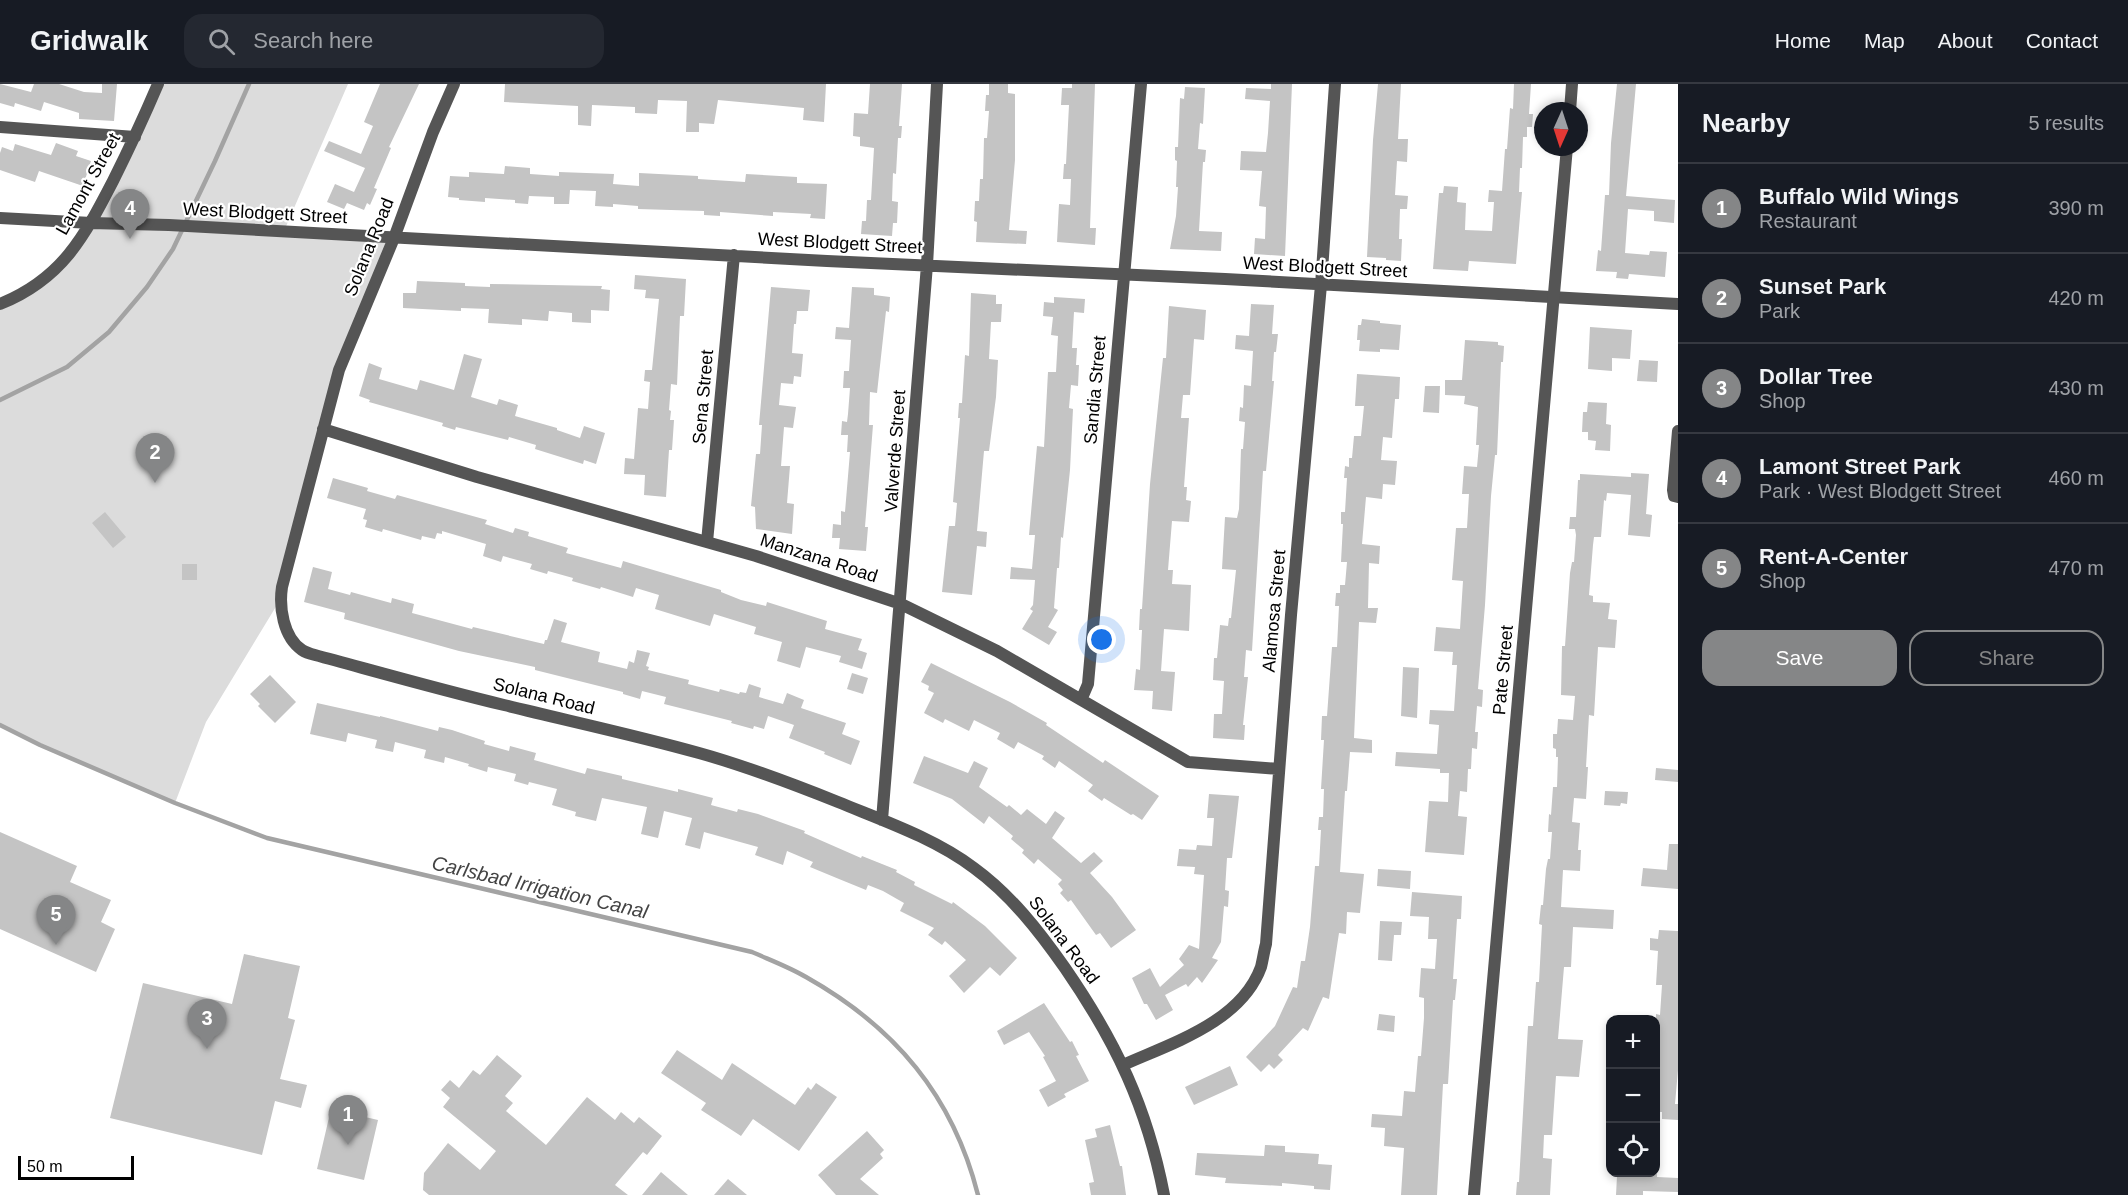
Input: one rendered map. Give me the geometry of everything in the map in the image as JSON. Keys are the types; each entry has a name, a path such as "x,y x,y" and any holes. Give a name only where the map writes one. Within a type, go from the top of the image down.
{"street":[{"name":"Lamont Street","path":"0,304 34,286 64,261 91,223 135,137 158,84"},
{"name":"Solana Road","path":"454,84 433,132 394,238 348,345 323,429 280,600 289,634 300,649 315,655 465,695 702,753 882,820 957,856 1010,898 1029,919 1102,1025 1123,1065 1146,1119 1164,1195"},
{"name":"Valverde Street","path":"882,820 927,265 938,84"},
{"name":"Sandia Street","path":"1082,698 1088,684 1141,84"},
{"name":"Alamosa Street","path":"1123,1065 1210,1024 1237,1004 1261,966 1266,944 1321,285 1335,84"},
{"path":"1571,102 1572,84"},
{"path":"0,127 135,137"},
{"name":"Pate Street","path":"1474,1195 1566,156"},
{"name":"West Blodgett Street","path":"0,218 1678,304"},
{"name":"Sena Street","path":"707,542 734,255"},
{"name":"Manzana Road","path":"323,429 477,477 778,563 901,604 997,651 1082,698 1188,762 1279,769"},
{"path":"1676,496 1673,490 1678,431"}],"shaded area":[{"path":"158,84 348,84 284,231 394,238 348,345 280,600 206,722 175,803 40,745 0,725 0,304 64,261"}],"building":[{"path":"0,84 31,92 34,84 59,84 84,92 102,93 102,84 117,84 114,121 79,119 79,113 44,102 41,111 15,103 14,107 0,103"},
{"path":"380,84 419,84 389,147 391,148 374,188 377,189 370,205 367,203 364,210 347,203 344,209 327,202 335,184 354,192 365,168 324,151 329,141 361,154 373,126 364,122"},
{"path":"505,84 826,84 824,122 803,120 804,108 718,100 714,124 699,123 699,132 686,132 687,101 658,100 657,114 635,113 635,107 592,105 591,126 578,125 578,106 504,102"},
{"path":"870,84 902,84 899,126 902,126 901,138 898,138 896,174 893,173 892,201 898,202 897,223 893,223 892,236 861,234 862,221 866,221 867,200 871,200 874,148 860,146 860,137 853,136 854,113 868,114"},
{"path":"989,84 1008,84 1008,93 1015,94 1015,160 1009,230 1027,231 1026,244 976,242 975,201 979,201 980,179 983,179 984,138 987,138 989,111 985,111 986,95 989,95"},
{"path":"1072,84 1095,84 1090,228 1096,228 1095,245 1057,242 1059,204 1070,205 1071,179 1063,179 1069,105 1061,105 1062,88 1072,88"},
{"path":"1271,84 1292,84 1285,256 1254,254 1255,238 1265,239 1266,207 1259,206 1262,171 1240,170 1241,151 1266,152 1268,133 1270,101 1245,99 1246,88 1271,89"},
{"path":"1378,84 1401,84 1398,139 1408,139 1407,162 1397,161 1395,195 1408,196 1407,209 1400,209 1401,261 1367,257"},
{"path":"1514,84 1531,84 1529,114 1533,114 1532,127 1527,127 1527,137 1523,137 1519,192 1522,192 1516,264 1469,261 1468,271 1433,269 1439,193 1443,193 1444,186 1458,187 1457,202 1466,203 1465,230 1492,231 1494,202 1488,202 1489,190 1502,191"},
{"path":"1617,84 1636,84 1626,196 1675,200 1674,223 1654,221 1654,211 1628,209 1625,253 1649,255 1650,251 1667,252 1665,277 1629,274 1628,279 1616,278 1617,272 1596,271 1598,250 1601,251 1605,195 1609,195"},
{"path":"1185,87 1205,88 1203,124 1200,123 1198,149 1206,150 1205,162 1203,162 1199,231 1222,232 1221,251 1170,249 1178,187 1176,187 1175,147 1178,147 1180,98 1184,99"},
{"path":"56,143 78,151 76,156 91,161 83,186 39,171 35,182 0,170 2,147 13,151 15,144 51,155"},
{"path":"505,166 530,168 530,174 559,176 559,172 614,174 613,184 639,186 639,173 698,176 698,179 745,182 746,174 797,177 797,183 827,184 825,219 810,218 811,214 773,212 773,216 720,212 720,216 704,215 704,211 638,209 638,206 613,204 613,207 595,206 596,191 570,190 569,204 554,204 554,197 529,196 528,204 515,203 515,200 485,198 485,202 448,197 450,176 469,177 469,172 504,174"},
{"path":"635,275 686,279 684,316 680,316 677,385 671,384 669,410 671,411 670,420 674,420 672,450 669,450 666,497 644,495 645,475 624,474 625,458 634,459 638,408 648,409 650,382 644,381 645,370 652,370 659,299 645,298 646,290 634,289"},
{"path":"417,281 465,283 465,286 490,287 490,284 602,286 601,289 610,290 609,311 591,310 591,323 572,322 572,313 549,311 548,321 522,319 522,325 488,323 489,309 461,308 461,311 403,308 403,293 416,293"},
{"path":"771,287 810,290 808,311 797,311 796,324 794,324 792,353 803,354 801,377 794,376 793,384 781,383 779,405 796,407 793,428 784,427 781,466 790,466 787,503 794,504 792,534 756,529 755,507 751,506 756,454 760,454 762,425 759,425"},
{"path":"852,287 874,288 874,295 890,297 889,312 886,311 877,393 870,392 869,425 873,425 865,527 868,527 866,551 839,549 840,538 832,538 833,524 841,525 841,511 845,512 850,452 847,452 848,435 841,435 842,421 847,422 848,414 850,388 843,388 844,371 849,371 851,340 835,339 836,327 849,328"},
{"path":"971,293 996,295 996,304 1002,304 1001,322 991,322 989,359 998,360 996,397 989,451 984,451 977,531 987,532 986,547 977,546 972,595 942,592 949,526 955,526 957,503 953,502 960,418 958,418 959,403 962,403 965,355 969,356"},
{"path":"1054,297 1085,299 1084,313 1074,312 1072,348 1077,348 1078,386 1071,385 1069,408 1073,409 1070,470 1054,608 1058,610 1048,627 1057,632 1049,645 1022,629 1033,611 1030,609 1033,605 1035,580 1010,579 1011,567 1032,569 1035,535 1029,535 1037,446 1044,447 1048,372 1056,372 1058,336 1051,335 1053,317 1043,316 1044,302 1054,303"},
{"path":"1251,304 1274,305 1272,334 1278,334 1276,352 1274,352 1272,381 1274,381 1266,471 1263,471 1252,651 1246,650 1244,677 1248,677 1243,725 1245,725 1244,740 1213,738 1214,714 1222,714 1224,681 1213,680 1220,625 1228,626 1229,618 1231,618 1236,570 1222,569 1225,517 1237,518 1239,509 1241,449 1243,449 1245,422 1239,421 1240,407 1243,408 1244,385 1251,386 1253,351 1235,349 1236,335 1249,336"},
{"path":"1169,306 1206,310 1204,340 1194,339 1190,395 1183,395 1181,418 1189,418 1184,487 1187,487 1186,500 1191,501 1189,522 1172,521 1168,570 1173,570 1172,584 1191,585 1189,631 1164,629 1161,671 1175,672 1172,711 1152,709 1153,691 1134,690 1136,669 1140,670 1142,630 1139,630 1140,609 1142,609 1150,484 1163,358 1166,358"},
{"path":"1362,319 1401,325 1399,350 1359,351 1358,325 1361,325"},
{"path":"1590,327 1632,330 1630,359 1612,358 1612,371 1588,369"},
{"path":"1465,340 1498,342 1498,345 1504,346 1478,689 1483,690 1482,707 1477,706 1475,732 1478,732 1477,749 1472,748 1467,792 1460,791 1458,816 1467,817 1464,855 1425,852 1429,801 1448,802 1449,773 1440,773 1440,769 1395,766 1396,752 1437,754 1439,725 1429,724 1430,710 1454,711 1457,665 1452,665 1453,652 1434,651 1436,627 1460,629 1463,581 1452,580 1456,528 1467,528 1469,494 1462,494 1464,466 1477,467 1478,407 1464,404 1465,396 1445,395 1445,380 1462,380"},
{"path":"464,354 482,359 471,397 497,405 499,399 518,405 515,416 557,428 557,430 580,438 584,426 605,433 596,464 584,460 583,464 535,449 536,445 509,437 508,440 456,427 455,430 442,426 443,423 369,402 370,400 359,396 369,363 382,368 379,379 417,390 420,380 454,390"},
{"path":"1639,360 1658,361 1657,382 1637,381"},
{"path":"1357,374 1400,377 1399,399 1395,399 1392,438 1383,437 1381,460 1397,461 1395,485 1383,484 1382,499 1366,497 1362,544 1380,546 1379,564 1369,563 1368,608 1378,608 1376,623 1359,622 1354,738 1372,740 1372,753 1350,752 1340,872 1364,874 1360,913 1347,912 1346,934 1339,933 1329,999 1323,997 1308,1031 1303,1028 1278,1055 1283,1060 1274,1069 1269,1064 1261,1072 1246,1057 1275,1026 1293,987 1297,988 1301,961 1305,961 1315,866 1319,866 1321,830 1318,830 1319,817 1323,817 1324,789 1321,789 1324,740 1321,740 1322,716 1327,716 1332,647 1337,647 1339,606 1335,606 1336,593 1340,593 1340,585 1345,585 1347,562 1341,562 1343,524 1341,524 1341,512 1345,512 1347,478 1344,478 1345,466 1349,467 1349,458 1352,458 1354,436 1361,436 1364,406 1355,406"},
{"path":"1425,386 1440,386 1439,413 1423,412"},
{"path":"1588,402 1607,403 1606,424 1611,425 1610,451 1595,450 1596,441 1588,440 1588,432 1582,432 1583,412 1587,412"},
{"path":"1631,473 1649,474 1646,514 1652,515 1650,537 1628,535 1631,495 1607,493 1606,501 1604,500 1601,537 1594,537 1589,595 1593,596 1593,602 1610,603 1608,619 1617,620 1615,648 1598,647 1594,716 1589,715 1586,799 1574,798 1572,822 1580,823 1578,850 1581,850 1580,871 1563,870 1561,907 1614,910 1613,929 1573,927 1571,967 1564,967 1558,1039 1583,1040 1579,1077 1556,1076 1552,1135 1544,1135 1543,1158 1552,1159 1550,1195 1516,1195 1517,1182 1519,1182 1528,1026 1533,1026 1536,982 1539,982 1542,925 1539,924 1546,869 1548,859 1550,859 1552,832 1548,832 1549,814 1551,815 1553,787 1557,787 1558,757 1556,757 1556,749 1553,748 1553,734 1557,734 1558,719 1573,720 1575,696 1561,695 1562,646 1565,646 1570,573 1572,562 1574,562 1576,535 1575,529 1569,529 1570,517 1576,517 1580,474 1631,477"},
{"path":"333,478 395,499 397,495 487,520 485,524 513,533 515,528 529,532 528,536 568,548 566,553 621,568 623,561 721,590 741,600 766,606 767,602 827,621 825,629 862,639 858,650 867,653 862,669 839,662 841,656 806,647 800,668 777,661 782,642 754,634 756,627 714,614 710,626 655,609 659,595 636,588 633,597 572,581 573,578 548,571 547,574 530,569 532,564 503,556 501,562 483,556 486,544 442,531 442,534 437,533 435,539 422,536 421,540 383,529 382,532 365,527 367,520 363,519 366,509 327,498"},
{"path":"105,512 126,537 113,548 92,523"},
{"path":"182,564 197,564 197,580 182,580"},
{"path":"313,567 332,572 328,589 350,595 351,592 391,603 392,598 414,604 412,613 472,629 473,627 544,644 554,619 567,623 561,642 600,652 598,662 627,669 629,661 634,663 637,650 650,653 646,666 649,667 648,670 689,680 688,684 719,692 720,689 739,694 740,692 746,693 749,684 761,688 759,697 783,704 787,693 804,700 801,708 846,723 842,734 860,741 851,765 789,738 794,725 768,716 764,729 754,726 753,729 731,723 732,721 664,704 666,697 642,691 640,699 623,694 623,692 535,670 535,667 459,651 344,619 345,613 304,602"},
{"path":"931,663 1047,723 1046,725 1103,763 1105,760 1159,796 1142,820 1104,798 1102,801 1088,791 1093,785 1059,761 1055,768 1042,759 1044,756 1018,742 1014,749 997,739 1000,733 974,720 969,731 945,719 943,723 924,713 934,693 928,690 929,686 921,682"},
{"path":"1403,667 1419,668 1417,718 1401,716"},
{"path":"852,673 868,678 863,694 847,689"},
{"path":"270,675 296,702 275,723 250,694"},
{"path":"317,703 438,731 439,727 452,730 485,741 484,744 509,751 510,746 536,753 534,760 585,774 587,768 622,776 622,779 713,798 711,805 737,812 738,809 758,814 805,831 804,833 861,858 862,856 897,870 896,872 915,882 914,885 952,904 953,902 985,926 1017,958 1000,976 990,967 964,993 949,976 966,960 945,941 942,945 928,935 934,928 900,911 904,903 883,891 868,885 866,890 810,867 813,862 787,851 783,865 755,855 758,847 704,832 700,849 685,845 692,818 664,811 658,838 641,834 647,807 602,798 596,821 575,816 576,812 552,805 557,789 514,781 516,774 488,767 487,772 445,757 444,763 424,758 426,750 395,742 393,752 375,748 377,740 348,733 346,742 310,734"},
{"path":"924,756 968,773 974,761 988,768 979,787 1007,807 1009,805 1021,815 1027,809 1046,824 1055,811 1065,818 1052,838 1081,863 1094,852 1103,861 1090,873 1112,897 1136,930 1111,948 1100,933 1096,935 1071,900 1068,902 1060,893 1063,890 1058,884 1062,880 1038,859 1034,864 1022,853 1024,850 1011,839 1013,836 989,816 984,824 952,799 913,783"},
{"path":"1656,768 1678,770 1678,782 1655,780"},
{"path":"1605,791 1628,792 1627,804 1604,805"},
{"path":"1209,794 1239,796 1232,858 1227,858 1225,890 1229,891 1228,907 1224,906 1221,942 1212,958 1218,960 1202,983 1197,977 1188,987 1186,984 1165,995 1173,1010 1156,1020 1147,1004 1144,1004 1132,978 1150,968 1160,987 1184,965 1179,959 1189,945 1199,949 1204,875 1194,874 1195,867 1177,866 1179,849 1196,850 1197,845 1212,846 1214,818 1207,818"},
{"path":"0,832 77,866 70,882 111,900 101,922 115,929 96,972 0,929"},
{"path":"1669,844 1678,844 1678,889 1641,886 1643,868 1667,870"},
{"path":"1378,869 1411,871 1410,889 1377,886"},
{"path":"1412,892 1462,896 1461,919 1457,919 1453,979 1457,979 1455,1000 1453,1000 1448,1084 1443,1084 1437,1195 1401,1195 1404,1148 1384,1146 1385,1128 1371,1127 1372,1114 1402,1116 1404,1091 1415,1092 1424,1018 1424,998 1419,997 1421,968 1435,969 1437,939 1428,939 1429,917 1410,916"},
{"path":"1380,921 1402,922 1401,935 1394,935 1392,961 1378,960"},
{"path":"1659,930 1678,931 1678,1070 1675,1104 1678,1104 1678,1120 1662,1119 1662,1112 1660,1112 1662,985 1656,985 1658,951 1650,950 1650,938 1658,939"},
{"path":"244,954 300,966 288,1018 295,1020 280,1079 307,1085 301,1108 275,1101 262,1155 110,1118 143,983 232,1004"},
{"path":"1044,1003 1070,1042 1072,1041 1079,1055 1076,1056 1089,1081 1064,1094 1066,1097 1048,1107 1039,1090 1056,1081 1043,1057 1045,1056 1029,1032 1004,1045 997,1031"},
{"path":"1379,1014 1395,1016 1394,1032 1377,1030"},
{"path":"677,1050 722,1080 732,1063 795,1105 808,1087 811,1090 816,1083 837,1097 799,1151 753,1119 741,1136 701,1110 706,1103 661,1073"},
{"path":"497,1055 522,1076 505,1096 513,1103 506,1111 546,1145 587,1097 615,1120 621,1112 634,1123 639,1117 662,1136 647,1155 643,1152 615,1185 628,1195 429,1195 423,1190 424,1173 448,1143 480,1170 496,1151 443,1107 450,1098 441,1090 450,1080 459,1088 473,1070 480,1075"},
{"path":"1230,1066 1238,1085 1194,1105 1185,1087"},
{"path":"331,1109 378,1120 364,1180 317,1169"},
{"path":"1110,1125 1120,1166 1122,1166 1126,1195 1091,1195 1089,1183 1094,1182 1085,1140 1097,1137 1095,1129"},
{"path":"867,1131 884,1150 880,1154 883,1158 860,1179 879,1195 836,1195 818,1175"},
{"path":"1265,1145 1285,1146 1285,1152 1319,1154 1318,1164 1332,1165 1330,1190 1282,1183 1282,1186 1225,1183 1226,1178 1195,1175 1197,1153 1264,1156"},
{"path":"661,1172 688,1195 642,1195"},
{"path":"1617,1177 1678,1178 1678,1192 1643,1191 1643,1195 1616,1195"},
{"path":"728,1179 747,1195 714,1195"}],"waterway":[{"name":"Carlsbad Irrigation Canal","path":"0,400 67,367 109,332 147,287 173,249 249,84"},
{"name":"Carlsbad Irrigation Canal","path":"0,725 40,745 175,803 267,838 752,952 793,970 838,997 867,1018 916,1068 936,1096 953,1126 967,1159 978,1195"}],"place":[{"name":"Lamont Street Park","path":"130,239"},
{"name":"Sunset Park","path":"155,483"},
{"name":"Rent-A-Center","path":"56,945"},
{"name":"Dollar Tree","path":"207,1049"},
{"name":"Buffalo Wild Wings","path":"348,1145"}]}
